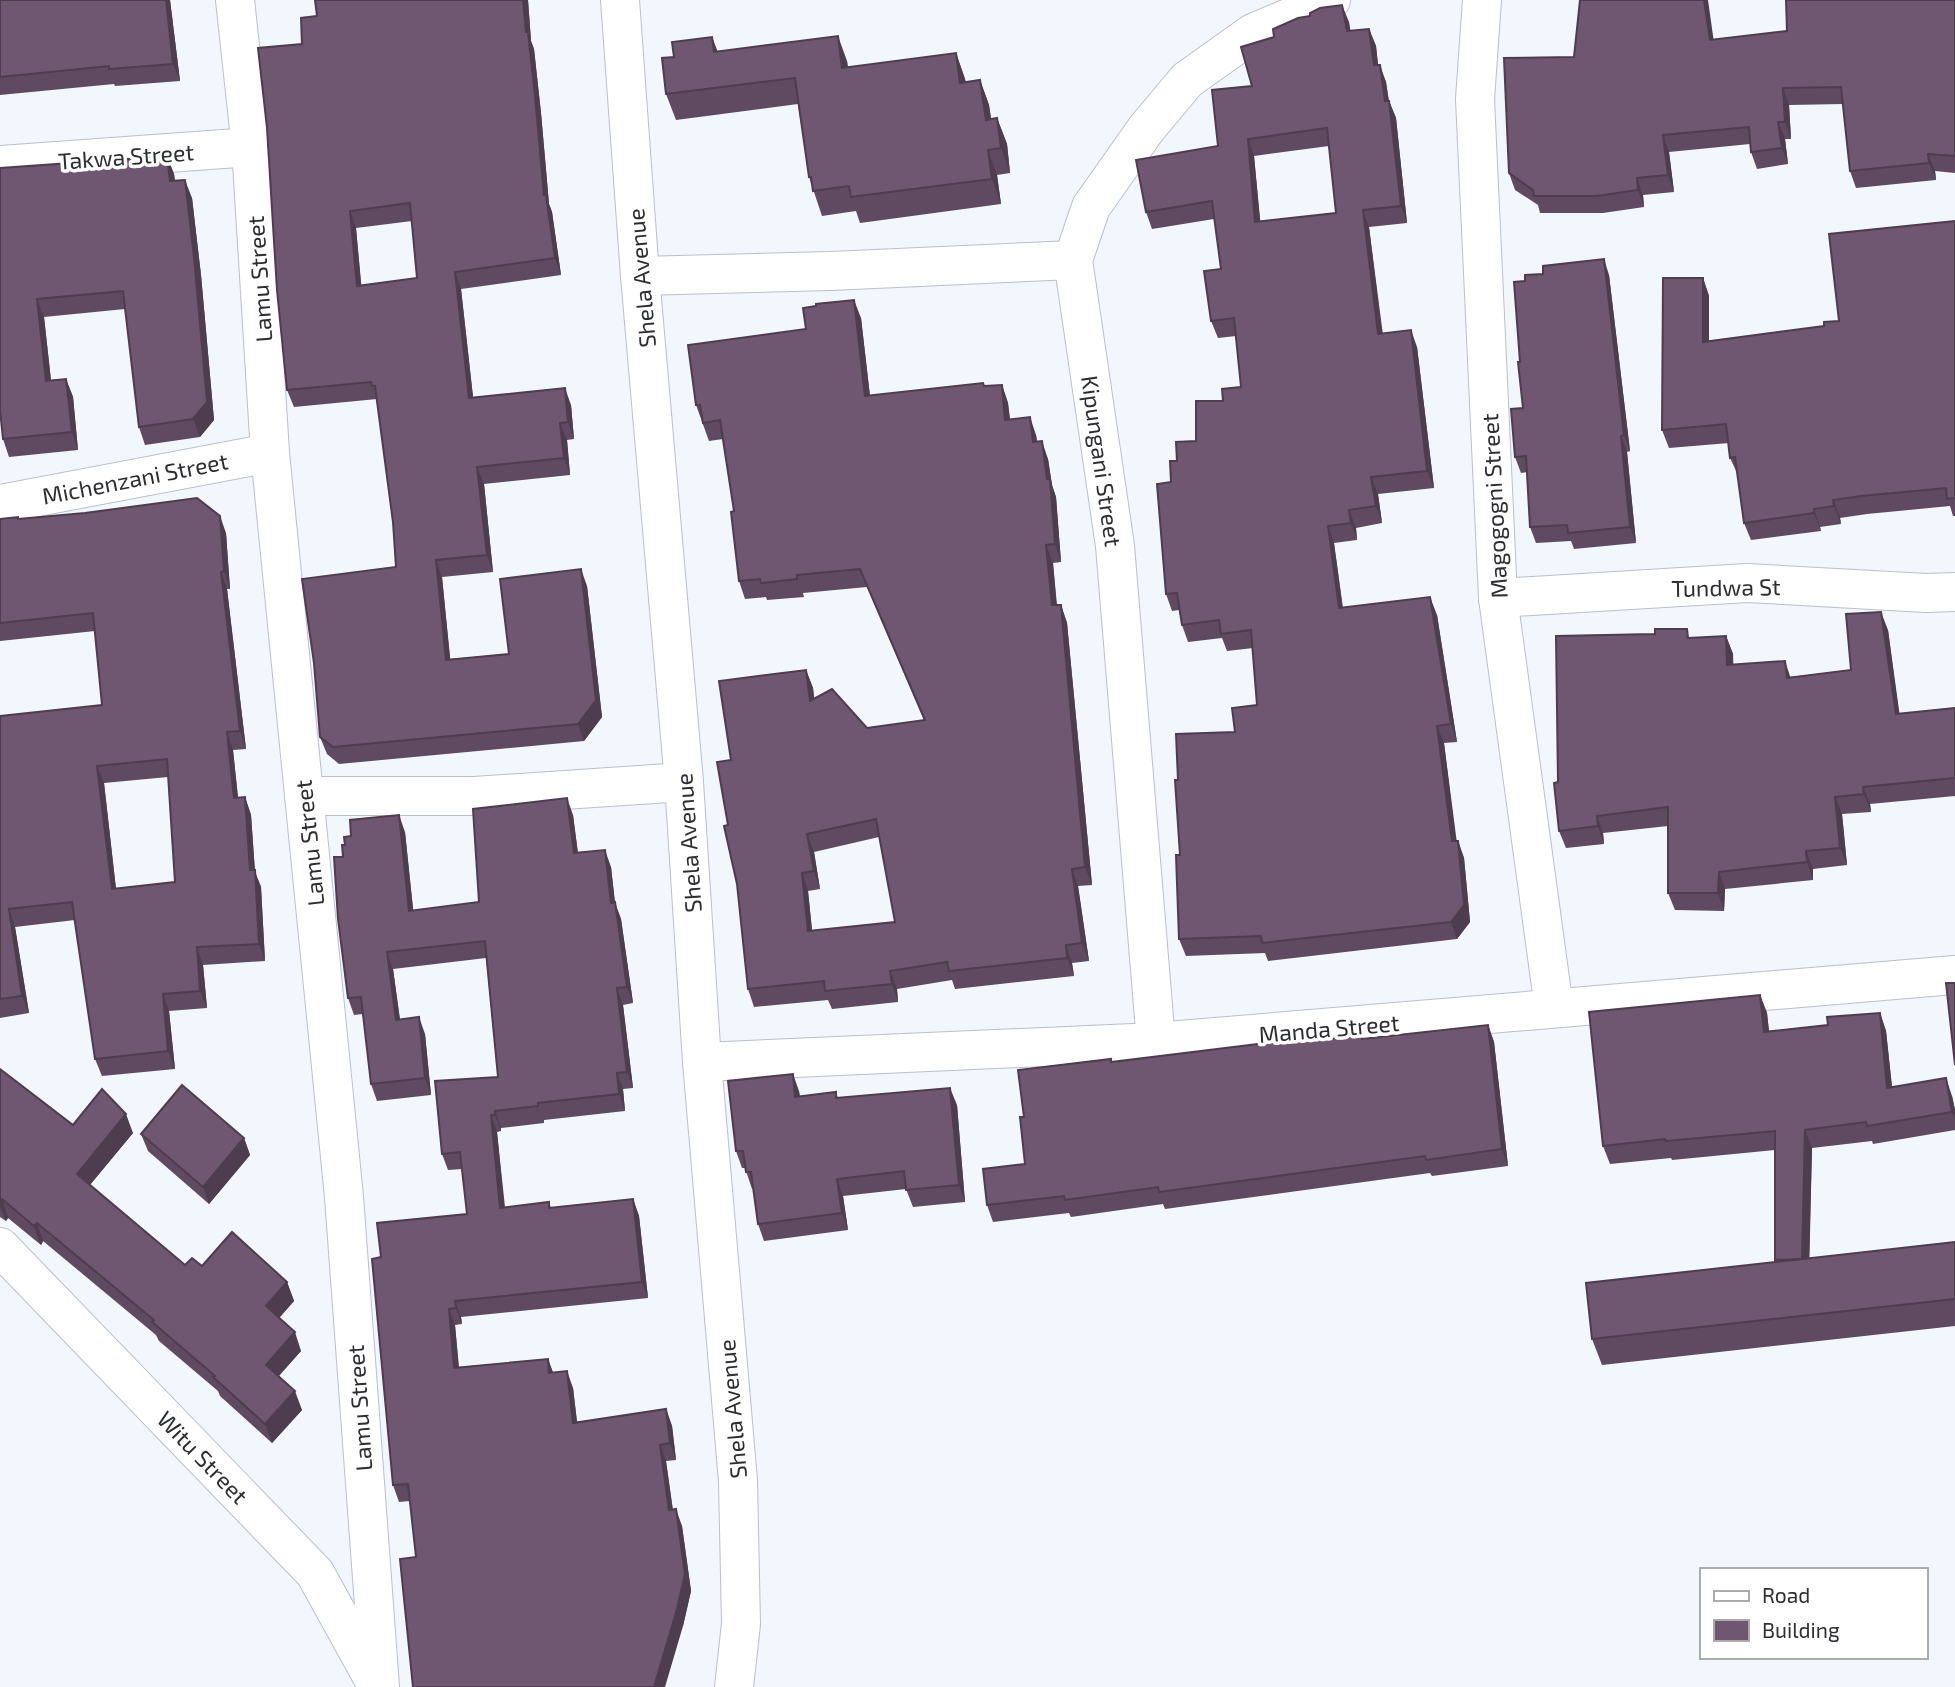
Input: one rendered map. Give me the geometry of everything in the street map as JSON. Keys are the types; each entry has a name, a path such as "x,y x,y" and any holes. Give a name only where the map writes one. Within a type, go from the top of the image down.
{"street":[{"name":"Lamu Street","path":"235,0 251,147 270,453 344,1197 379,1687"},
{"name":"Shela Avenue","path":"620,0 640,276 684,782 702,1062 738,1481 741,1624 734,1687"},
{"name":"Kipungani Street","path":"1156,1042 1115,546 1073,260 1091,207 1146,129 1187,80 1253,33 1331,0"},
{"name":"Magogogni Street","path":"1482,0 1475,99 1498,598 1554,1008"},
{"name":"Takwa Street","path":"0,165 251,147"},
{"path":"640,276 1073,260"},
{"name":"Michenzani Street","path":"0,504 270,453"},
{"name":"Tundwa St","path":"1498,598 1747,583 1926,593 1955,592"},
{"path":"304,796 475,796 684,782"},
{"name":"Manda Street","path":"702,1062 1156,1042 1955,975"},
{"name":"Witu Street","path":"0,1247 316,1573 379,1687"}],"building":[{"path":"0,0 166,0 173,64 109,69 109,66 0,77"},
{"path":"315,0 523,0 544,195 555,258 455,272 469,398 565,388 568,422 560,423 564,458 477,467 487,555 436,560 446,660 509,654 500,579 581,569 596,700 578,724 333,747 320,737 314,663 302,579 396,567 393,522 375,386 372,386 371,382 287,390 277,290 267,128 258,48 302,44 301,18 317,16","holes":["410,203 417,278 357,286 350,211"]},
{"path":"1580,0 1704,0 1710,40 1787,31 1786,0 1955,0 1955,156 1928,154 1929,163 1850,171 1841,87 1783,88 1785,122 1778,122 1782,148 1751,152 1749,127 1663,135 1668,175 1637,178 1638,190 1597,196 1534,196 1533,190 1509,173 1504,58 1574,57"},
{"path":"1342,5 1347,31 1369,29 1374,65 1380,65 1385,101 1389,101 1401,206 1363,210 1378,334 1411,330 1427,471 1371,477 1376,506 1349,510 1351,523 1328,526 1339,608 1430,597 1451,724 1437,726 1452,841 1458,841 1464,905 1451,922 1262,943 1261,936 1179,939 1176,855 1180,855 1175,780 1178,780 1176,734 1235,732 1232,708 1257,705 1251,630 1221,634 1219,620 1182,625 1177,593 1166,594 1157,484 1171,482 1170,461 1177,461 1176,442 1196,441 1196,401 1223,401 1222,389 1241,387 1234,318 1211,321 1204,271 1221,269 1212,201 1146,212 1136,160 1218,146 1212,90 1252,86 1241,47 1274,37 1273,29 1310,16 1310,13 1320,8","holes":["1327,128 1336,213 1255,222 1248,139"]},
{"path":"838,36 842,68 956,53 960,83 980,80 986,120 997,118 1001,148 988,150 992,179 851,197 849,186 813,191 795,78 666,94 662,58 674,57 672,42 712,37 714,52"},
{"path":"167,156 170,181 185,180 207,402 193,419 139,427 123,291 37,299 46,381 66,379 72,432 3,439 0,410 0,168"},
{"path":"1955,221 1955,498 1947,499 1946,488 1861,496 1833,500 1834,506 1814,509 1814,513 1744,523 1735,457 1730,458 1726,424 1662,430 1663,278 1703,278 1703,342 1824,326 1824,322 1839,321 1829,234"},
{"path":"1604,259 1624,435 1621,436 1630,527 1568,533 1567,525 1530,527 1526,456 1515,457 1511,409 1523,408 1514,282 1525,281 1525,275 1543,274 1543,266"},
{"path":"854,300 865,396 983,383 984,386 1002,385 1005,420 1030,417 1033,442 1042,441 1047,479 1050,479 1055,544 1046,545 1052,605 1061,605 1085,867 1072,869 1082,943 1066,945 1067,958 949,971 947,962 890,971 892,984 825,991 824,981 748,989 737,884 724,826 728,825 717,762 731,760 719,681 806,670 810,701 832,689 867,728 925,720 860,569 797,575 797,579 761,583 760,579 739,581 731,512 734,511 720,420 703,423 700,405 696,405 688,345 806,329 803,308","holes":["876,819 895,922 808,931 802,873 814,871 807,834"]},
{"path":"197,498 220,516 224,571 221,572 240,731 227,732 234,798 245,797 250,870 255,870 259,944 197,947 200,991 163,994 168,1051 95,1059 72,902 9,909 22,996 0,999 0,716 102,705 93,613 0,623 0,519 85,513","holes":["167,759 175,882 112,889 97,766"]},
{"path":"1881,612 1896,714 1955,708 1955,778 1863,787 1864,794 1835,797 1840,848 1806,851 1807,862 1719,872 1718,893 1668,893 1668,807 1597,816 1598,826 1559,831 1554,783 1558,782 1556,636 1655,634 1655,629 1687,629 1688,638 1726,636 1727,665 1785,661 1787,678 1851,670 1846,614"},
{"path":"567,798 574,853 605,850 611,903 615,902 627,987 617,988 627,1072 617,1073 619,1094 538,1103 538,1106 495,1111 495,1115 491,1115 500,1208 549,1202 549,1208 633,1199 642,1282 455,1301 456,1308 449,1309 454,1368 548,1359 549,1373 567,1371 573,1423 666,1409 670,1443 660,1445 669,1510 676,1509 685,1574 654,1687 413,1687 400,1559 416,1557 408,1484 393,1485 372,1259 381,1257 377,1223 467,1214 460,1152 442,1154 435,1081 498,1077 485,941 387,952 396,1020 419,1017 425,1078 371,1084 361,997 348,998 338,919 334,857 343,857 344,837 351,836 350,820 399,815 409,911 479,902 473,809"},
{"path":"1946,983 1955,983 1955,1065"},
{"path":"1760,995 1764,1032 1828,1025 1827,1017 1880,1013 1887,1088 1946,1078 1952,1112 1867,1126 1866,1122 1805,1130 1802,1259 1775,1260 1775,1131 1603,1146 1589,1012"},
{"path":"1488,1025 1502,1149 1426,1160 1425,1156 1159,1192 1158,1187 1065,1200 1064,1196 987,1205 983,1169 1025,1164 1020,1117 1024,1117 1018,1070 1111,1059 1111,1062 1314,1037 1315,1041 1362,1035 1362,1039"},
{"path":"0,1069 73,1125 102,1089 126,1114 77,1174 185,1265 192,1258 202,1266 232,1232 287,1282 266,1306 295,1332 266,1365 295,1391 265,1424 213,1377 215,1376 152,1322 154,1320 37,1223 34,1226 2,1199 0,1201"},
{"path":"793,1074 795,1097 836,1092 836,1098 950,1088 959,1185 906,1190 904,1171 837,1179 842,1213 758,1224 751,1172 746,1172 743,1151 736,1151 728,1081"},
{"path":"182,1085 244,1138 203,1187 141,1134"},
{"path":"1955,1242 1955,1299 1592,1339 1586,1283"}]}
